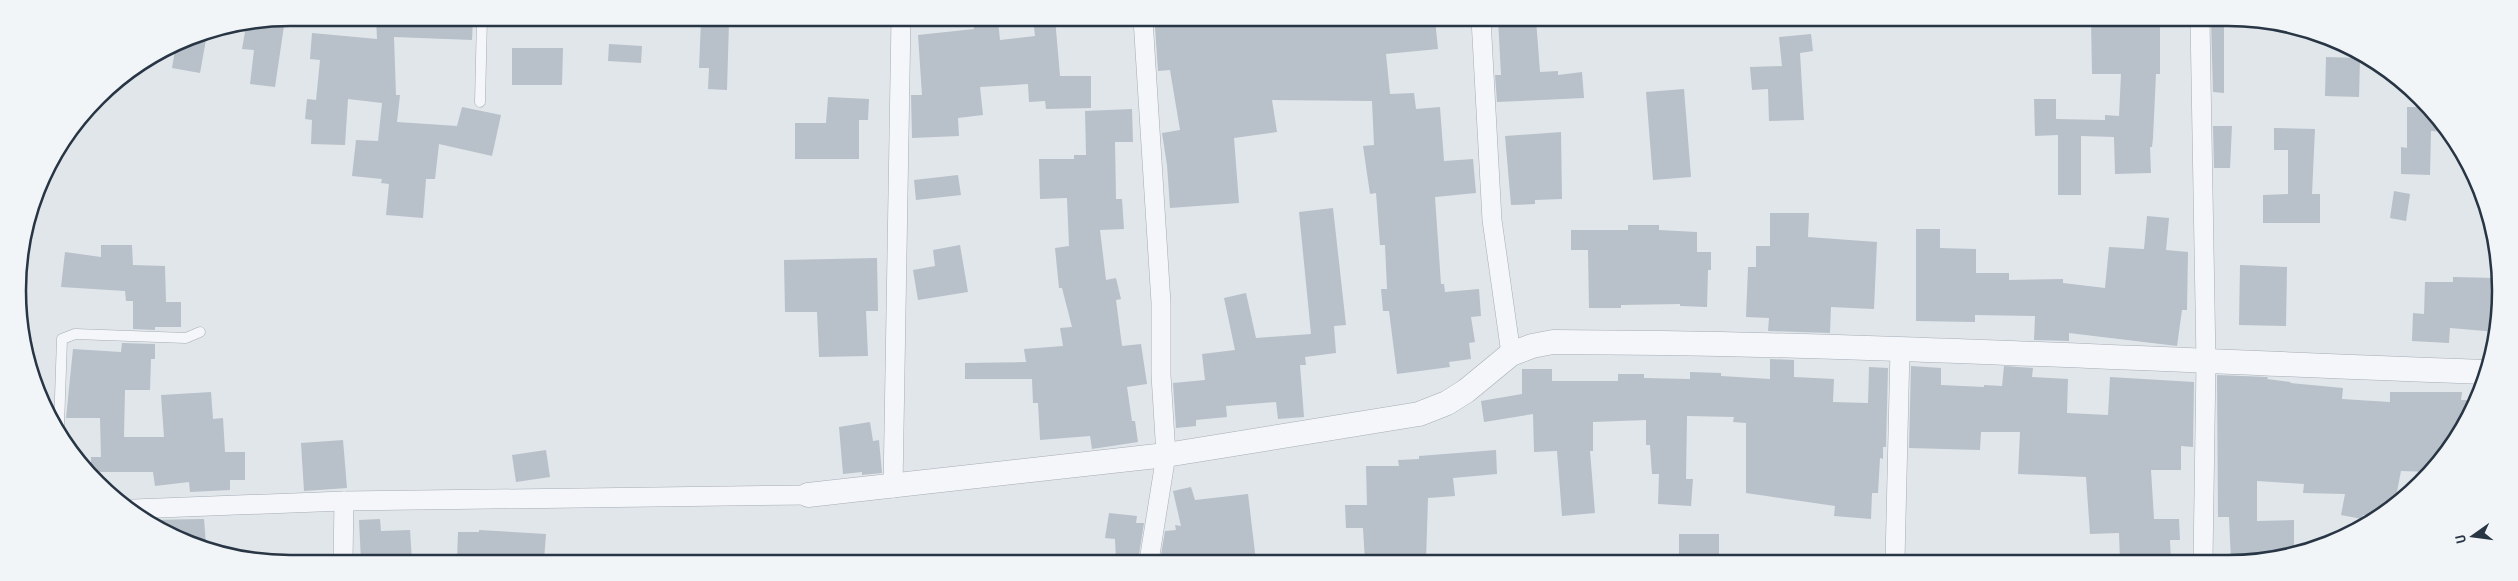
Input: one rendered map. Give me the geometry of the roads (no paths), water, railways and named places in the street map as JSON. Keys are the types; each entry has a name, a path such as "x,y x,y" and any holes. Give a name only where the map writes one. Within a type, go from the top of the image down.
{"street":[{"path":"893,488 901,26"},
{"path":"1144,26 1161,304 1161,375 1166,455 1150,555"},
{"path":"1481,26 1492,220 1511,354"},
{"path":"2200,26 2206,362 2203,555"},
{"path":"142,509 344,501 808,495 893,488 1166,455 1419,414 1454,399 1482,379 1511,354 1532,346 1554,342 1684,342 2479,372"},
{"path":"1895,555 1900,349"},
{"path":"344,501 344,555"}],"lane":[{"path":"480,102 482,26"},
{"path":"59,418 62,339 76,334 186,338 200,332"}]}
